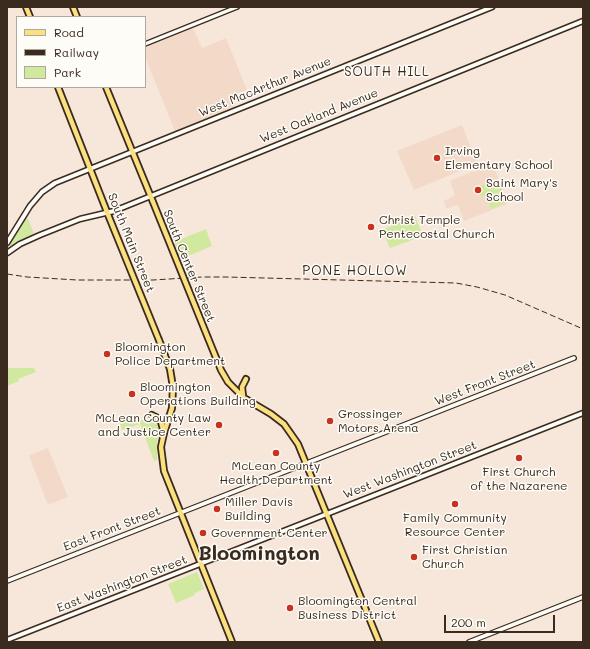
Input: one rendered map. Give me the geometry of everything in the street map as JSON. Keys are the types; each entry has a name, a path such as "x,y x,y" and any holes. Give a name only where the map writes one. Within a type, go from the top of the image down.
{"main road":[{"name":"West MacArthur Avenue","path":"7,243 28,209 42,192 56,183 492,7"},
{"name":"West Oakland Avenue","path":"7,254 20,244 40,235 80,220 108,215 150,196 583,21"},
{"name":"South Main Street","path":"58,88 167,360 173,387 172,408 161,447 162,464 165,477 232,642"},
{"name":"South Center Street","path":"106,88 226,379 244,398 271,414 286,427 298,444 379,642"},
{"path":"244,398 241,389 246,379"},
{"name":"West Washington Street","path":"244,546 583,413"},
{"path":"152,415 160,422 164,433"},
{"name":"East Washington Street","path":"7,640 244,546"}],"street":[{"path":"146,44 237,7"},
{"name":"West Front Street","path":"224,496 574,358"},
{"name":"East Front Street","path":"7,582 224,496"},
{"path":"469,642 583,597"}],"shaded area":[{"path":"193,28 202,48 226,38 247,90 231,96 236,108 177,132 175,131 146,59 146,48"},
{"name":"Irving Elementary School","path":"462,125 477,164 414,190 397,151"},
{"name":"Saint Mary's School","path":"493,163 507,204 464,221 458,205 446,208 444,201 455,195 450,181"},
{"path":"48,448 68,497 50,504 47,503 29,456"}],"green space":[{"path":"498,179 507,202 491,209 486,195 482,197 476,188"},
{"path":"415,216 423,236 390,248 382,230"},
{"path":"26,217 34,234 9,247"},
{"path":"206,229 212,246 181,259 174,242"},
{"path":"7,368 34,368 36,372 18,379 19,381 7,386"},
{"path":"120,419 153,419 158,422 160,428 157,442 157,460 154,461 140,424 122,430 119,421"},
{"path":"197,572 204,589 195,593 195,595 176,603 168,584"}],"railway":[{"path":"7,274 27,277 77,280 153,280 226,277 456,283 505,295 583,329"}],"place":[{"name":"Irving Elementary School","path":"437,158"},
{"name":"Saint Mary's School","path":"478,190"},
{"name":"Christ Temple Pentecostal Church","path":"371,227"},
{"name":"Bloomington Police Department","path":"107,354"},
{"name":"Bloomington Operations Building","path":"132,394"},
{"name":"Grossinger Motors Arena","path":"330,421"},
{"name":"McLean County Law and Justice Center","path":"219,425"},
{"name":"McLean County Health Department","path":"276,453"},
{"name":"First Church of the Nazarene","path":"519,458"},
{"name":"Family Community Resource Center","path":"455,504"},
{"name":"Miller Davis Building","path":"217,509"},
{"name":"Government Center","path":"203,533"},
{"name":"First Christian Church","path":"414,557"},
{"name":"Bloomington Central Business District","path":"290,608"}],"district":[{"name":"SOUTH HILL","path":"387,72"},
{"name":"PONE HOLLOW","path":"355,271"},
{"name":"Bloomington","path":"259,554"}]}
